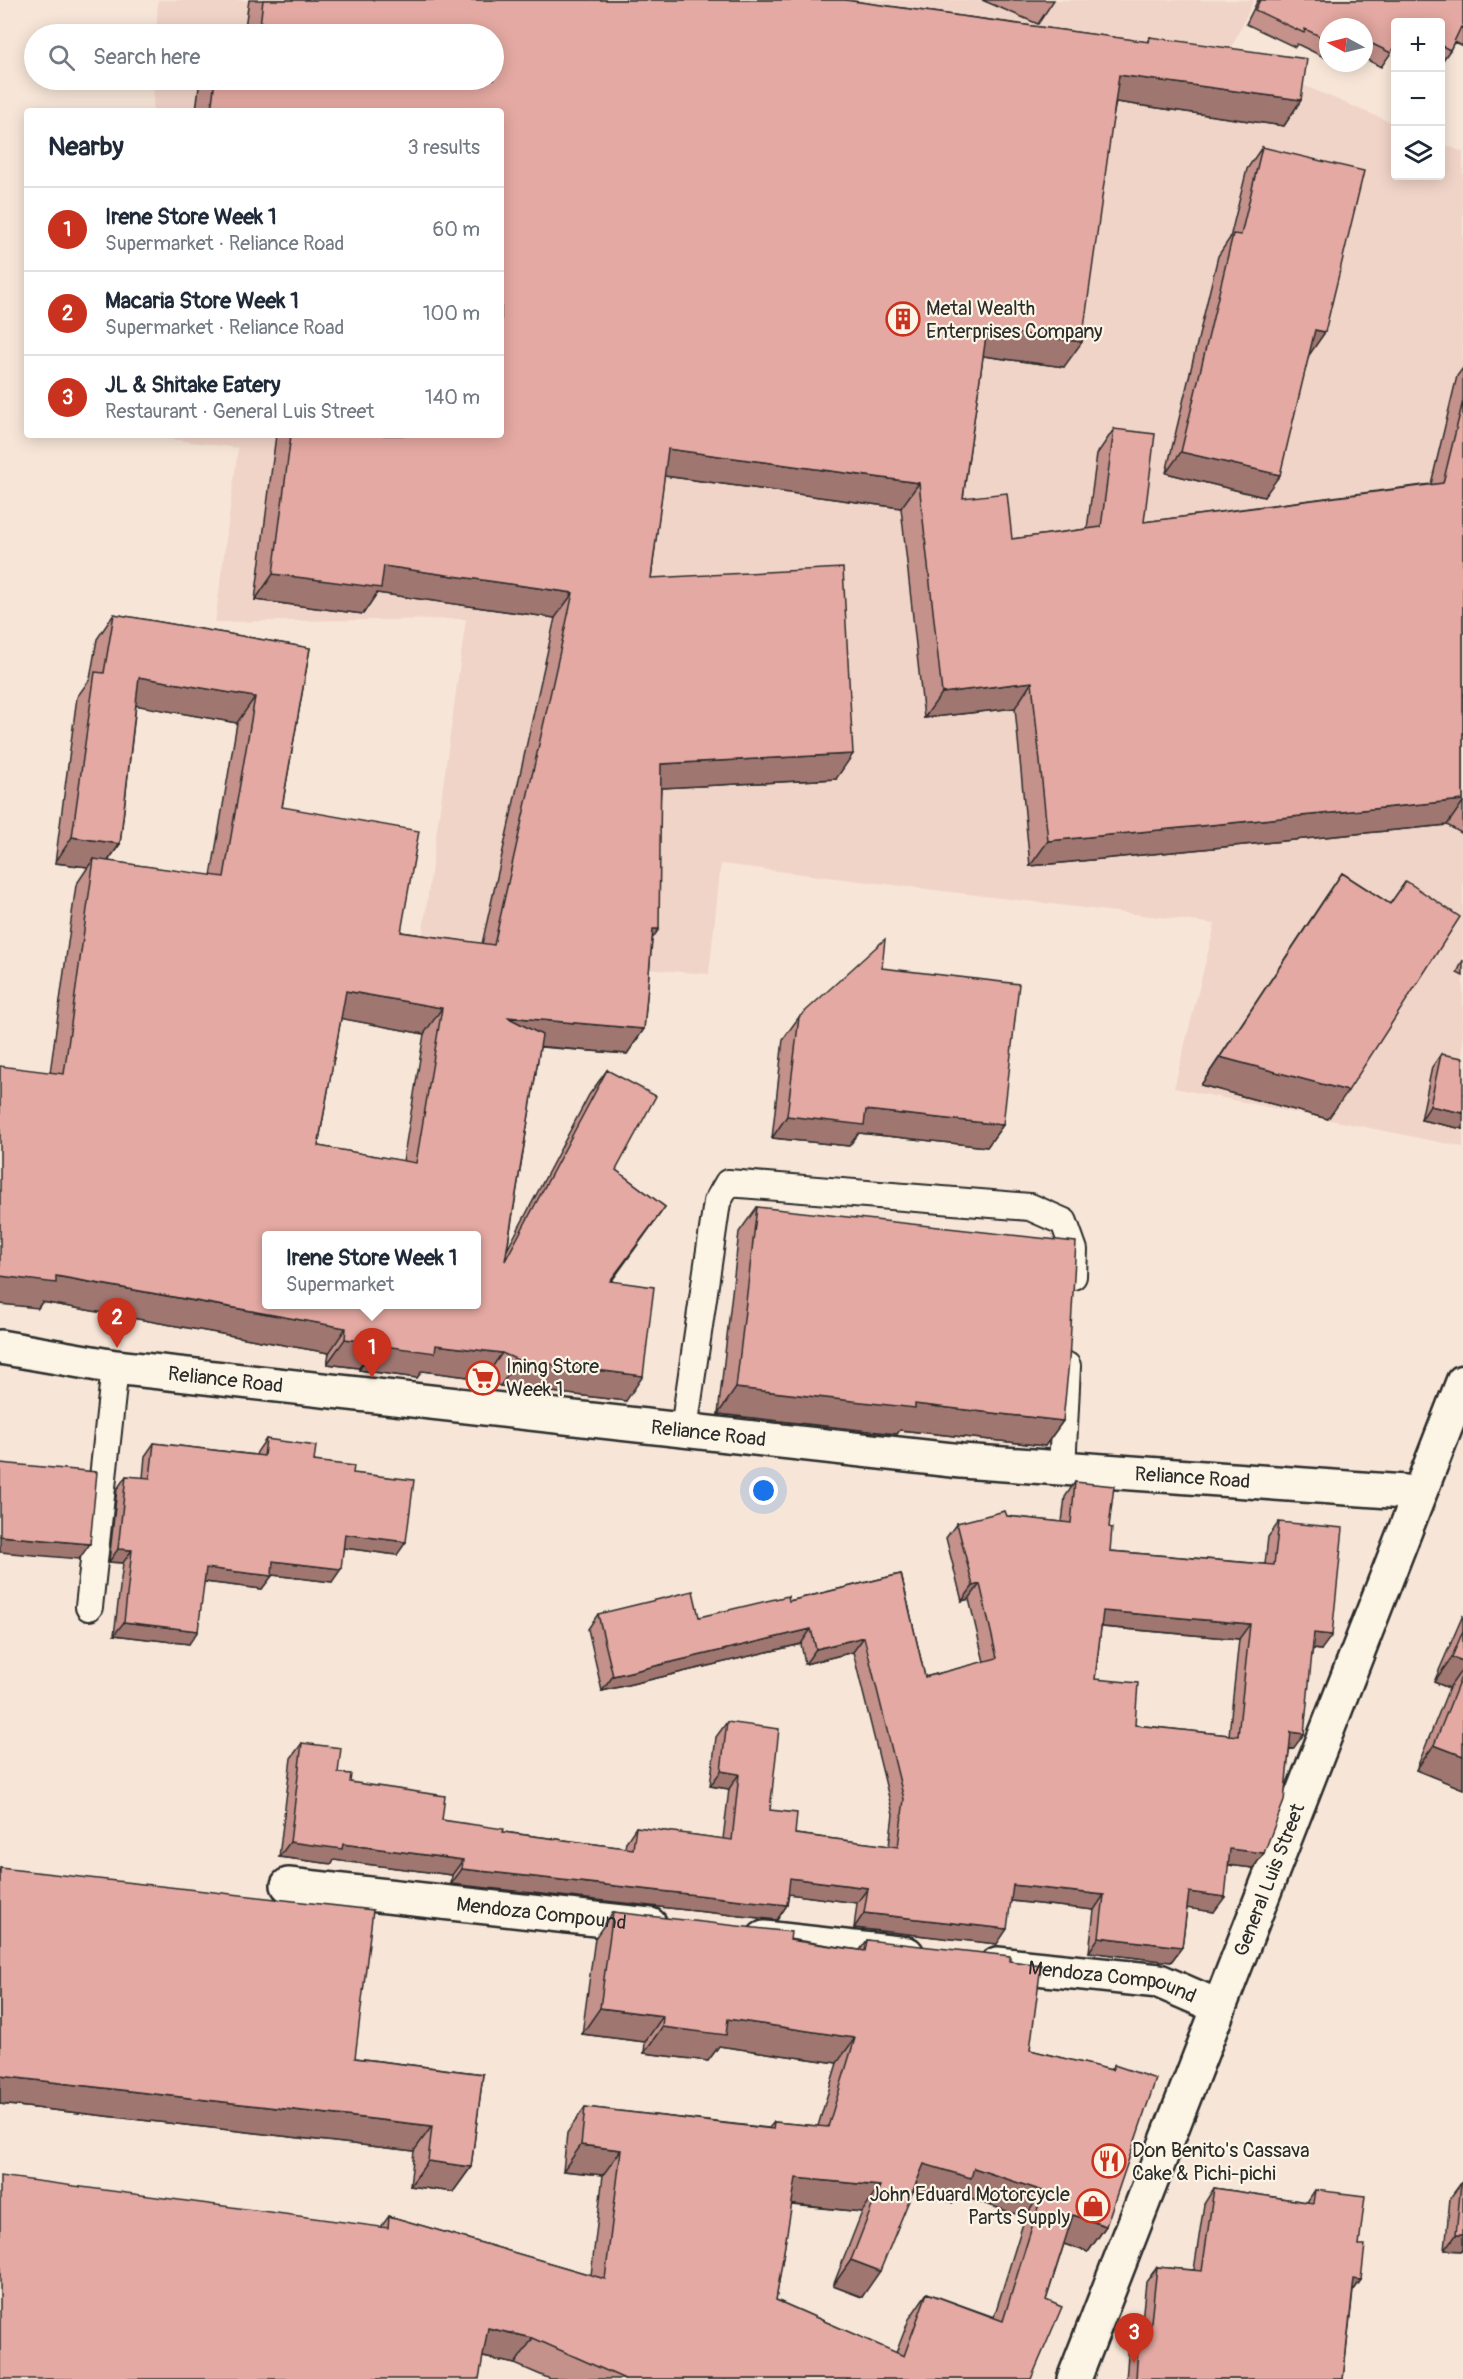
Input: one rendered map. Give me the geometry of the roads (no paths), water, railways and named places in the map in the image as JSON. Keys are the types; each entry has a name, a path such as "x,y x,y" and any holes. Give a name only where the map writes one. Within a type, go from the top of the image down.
{"street":[{"name":"Reliance Road","path":"0,1347 115,1367 961,1461 1419,1493"},
{"name":"General Luis Street","path":"1074,2379 1463,1382"},
{"name":"Mendoza Compound","path":"288,1885 682,1929"},
{"path":"729,1934 932,1956"},
{"name":"Mendoza Compound","path":"968,1960 1159,1982 1219,2007"}],"lane":[{"path":"684,1430 717,1202 728,1183 1030,1207 1064,1222 1074,1250 1071,1298"},
{"path":"1062,1469 1068,1345"},
{"path":"89,1607 115,1367"}],"place":[{"name":"Metal Wealth Enterprises Company","path":"903,319"},
{"name":"Macaria Store Week 1","path":"117,1348"},
{"name":"Irene Store Week 1","path":"372,1378"},
{"name":"Ining Store Week 1","path":"483,1378"},
{"name":"Don Benito's Cassava Cake & Pichi-pichi","path":"1109,2161"},
{"name":"John Eduard Motorcycle Parts Supply","path":"1093,2206"},
{"name":"JL & Shitake Eatery","path":"1134,2363"}]}
